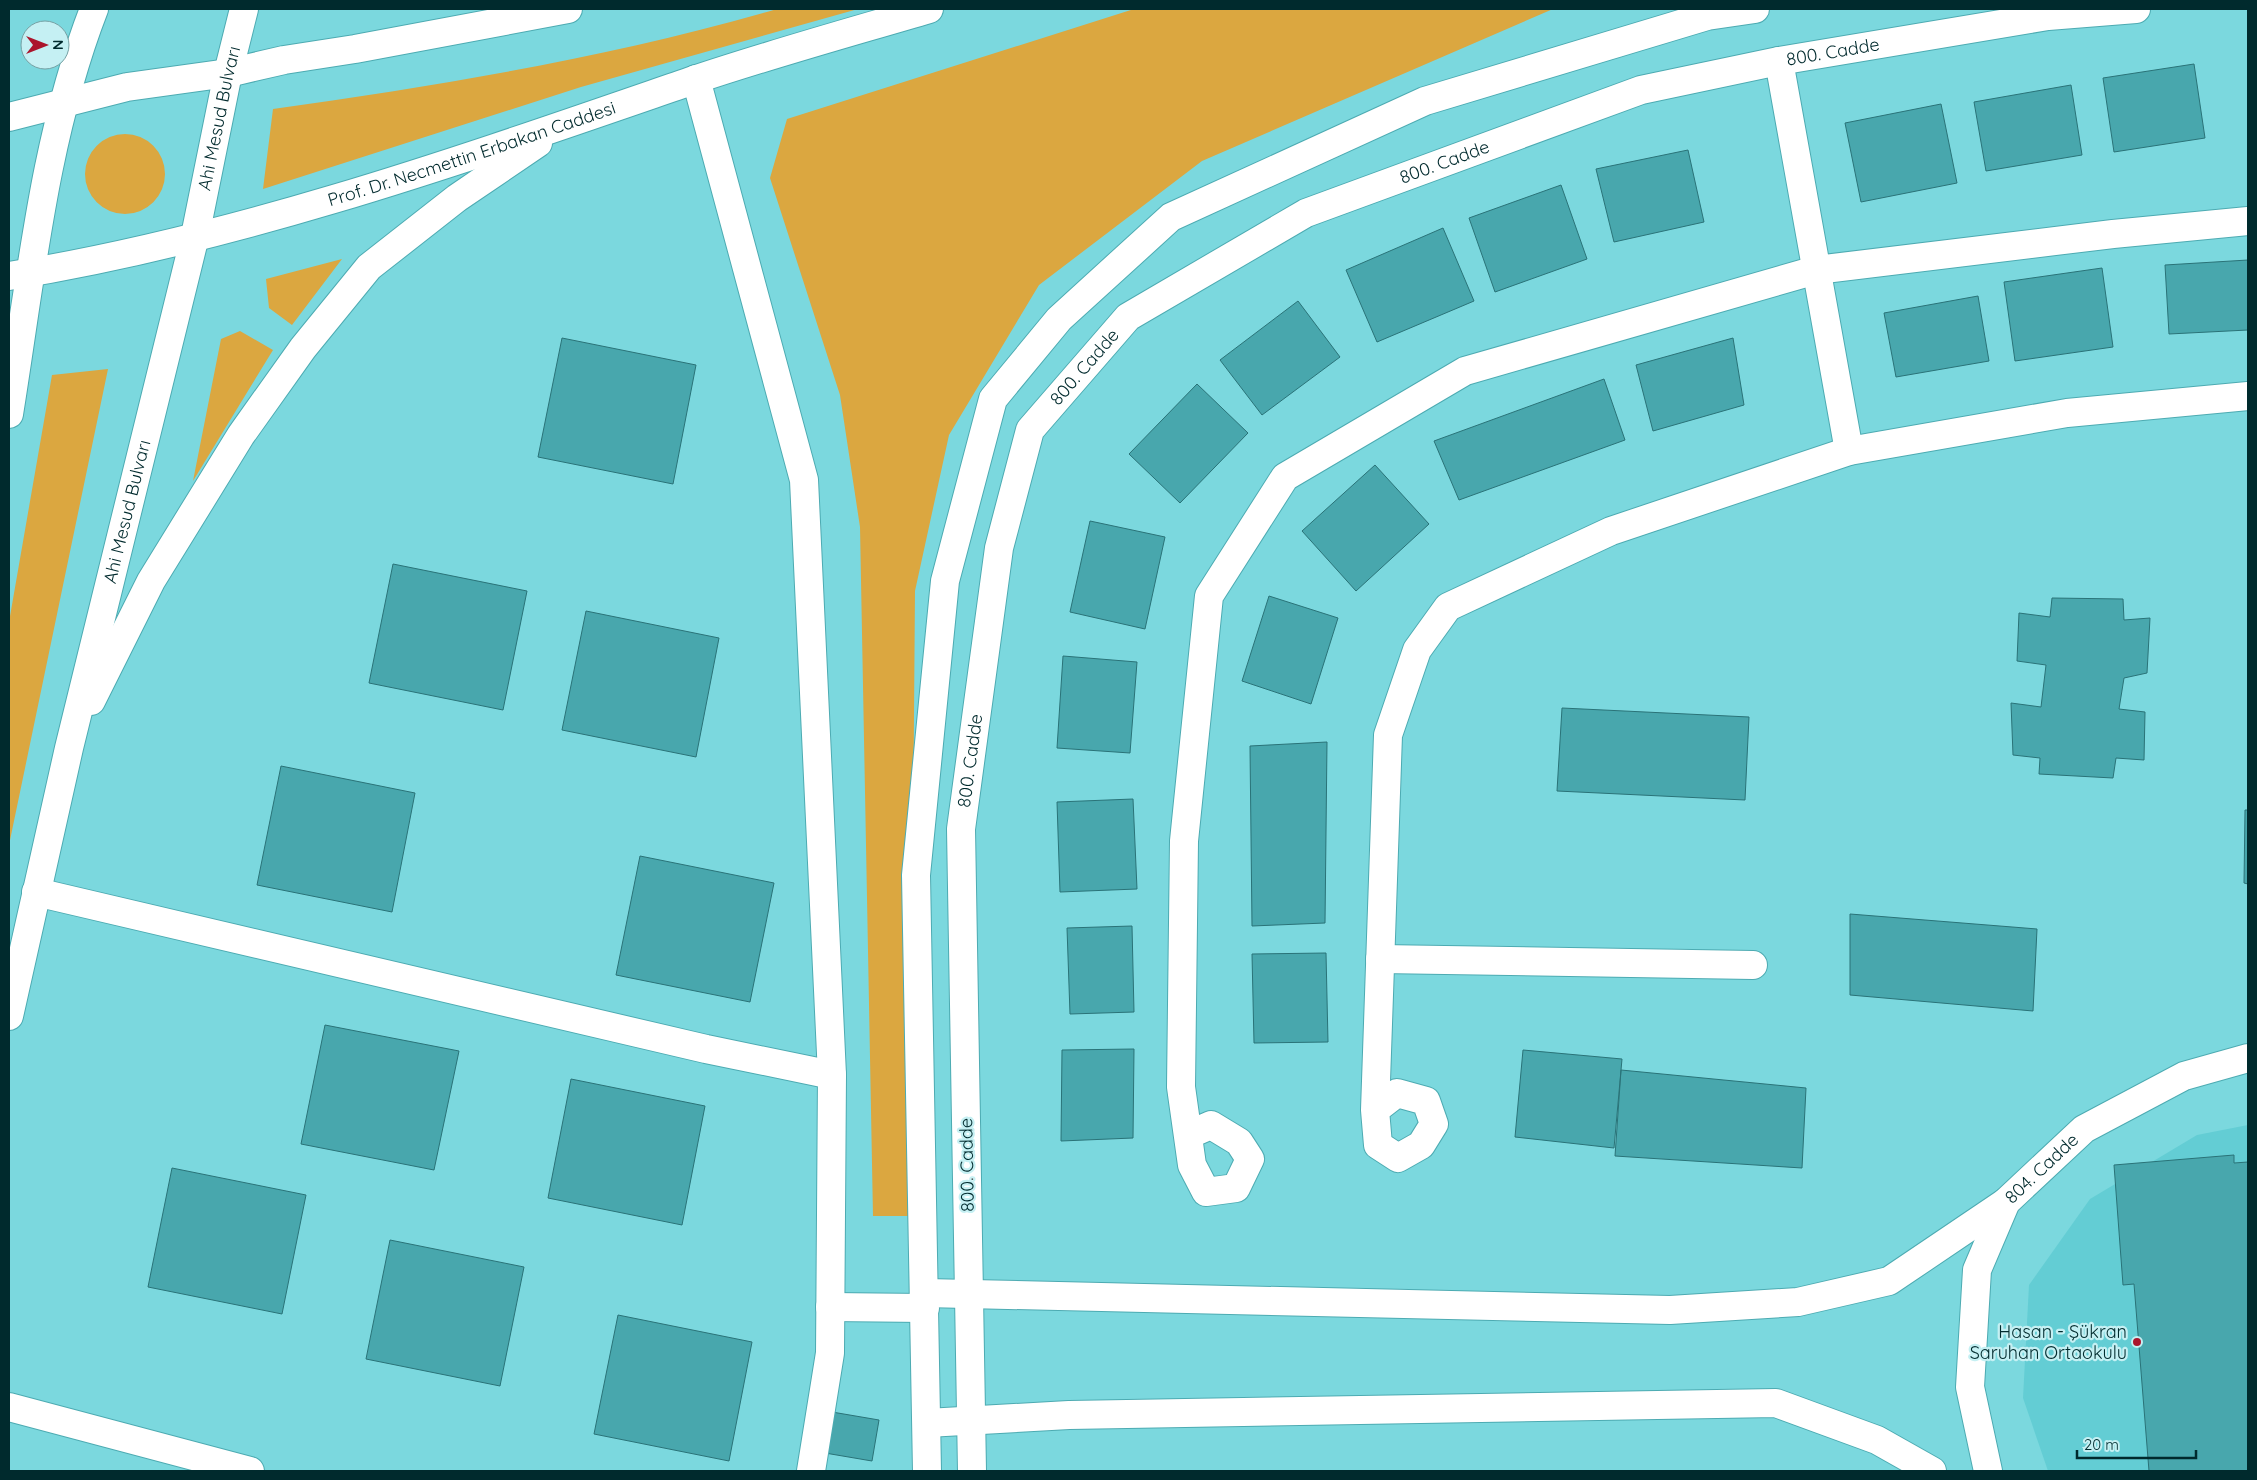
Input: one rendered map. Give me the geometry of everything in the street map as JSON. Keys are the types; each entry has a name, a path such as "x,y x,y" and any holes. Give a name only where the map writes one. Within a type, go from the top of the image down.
{"street":[{"path":"9,414 20,275 41,208 63,102 94,9"},
{"name":"Ahi Mesud Bulvarı","path":"9,1016 69,748 171,325 195,236 228,73 244,9"},
{"path":"9,117 127,87 228,73 284,60 356,49 568,9"},
{"name":"Prof. Dr. Necmettin Erbakan Caddesi","path":"20,275 261,221 562,127 696,79 929,9"},
{"path":"928,1471 916,875 945,581 993,399 1060,319 1171,218 1425,101 1708,16 1755,9"},
{"name":"800. Cadde","path":"972,1471 961,829 999,548 1030,430 1128,317 1306,214 1641,90 1779,60 2048,16 2136,9"},
{"path":"1779,60 1849,451"},
{"path":"696,79 804,480 832,1075 830,1353 811,1471"},
{"path":"69,748 151,581 241,435 303,348 369,267 457,198 562,127"},
{"path":"1188,1135 1181,1087 1184,841 1210,596 1285,477 1465,371 1816,270 2113,234 2248,221"},
{"path":"1375,1110 1388,735 1417,650 1448,607 1611,531 1849,451 2067,414 2248,396"},
{"path":"36,892 121,914 696,1047 832,1075"},
{"path":"1380,959 1753,965"},
{"name":"804. Cadde","path":"1988,1471 1970,1387 1977,1270 2006,1202 2084,1129 2184,1076 2248,1058"},
{"path":"830,1307 925,1300 969,1293 1670,1310 1798,1302 1889,1281 2006,1202"},
{"path":"927,1423 1097,1414 1776,1403 1877,1440 1932,1471"},
{"path":"9,1407 250,1471"}],"shaded area":[{"path":"777,9 858,9 581,87 263,189 273,109 527,68 653,42"},
{"path":"1134,9 1553,9 1202,161 1039,285 949,435 915,591 910,1216 873,1216 860,527 840,395 770,178 787,119"},
{"path":"125,134 140,137 153,146 162,159 165,174 162,189 153,202 140,211 125,214 110,211 97,202 88,189 85,174 88,159 97,146 110,137"},
{"path":"342,259 292,325 269,308 266,279"},
{"path":"240,331 273,350 193,481 221,339"},
{"path":"108,369 9,845 9,622 52,375"},
{"name":"Hasan - Şükran Saruhan Ortaokulu","path":"2248,1125 2248,1471 2048,1471 2023,1398 2029,1285 2090,1199 2197,1135"}],"building":[{"path":"2194,64 2205,138 2114,152 2103,78"},
{"path":"2071,85 2082,155 1986,171 1974,102"},
{"path":"1941,104 1957,183 1861,202 1845,123"},
{"path":"1688,150 1704,222 1614,242 1596,169"},
{"path":"1561,185 1587,259 1495,292 1469,218"},
{"path":"1443,228 1474,301 1377,342 1346,270"},
{"path":"2248,260 2248,330 2169,334 2165,265"},
{"path":"2102,268 2113,347 2015,361 2004,282"},
{"path":"1978,296 1989,361 1896,377 1884,313"},
{"path":"1298,301 1340,357 1262,415 1220,360"},
{"path":"562,338 696,365 673,484 538,457"},
{"path":"1733,338 1744,405 1653,431 1636,365"},
{"path":"1604,379 1625,440 1459,500 1434,441"},
{"path":"1197,384 1248,433 1180,503 1129,454"},
{"path":"1375,465 1429,524 1356,591 1302,531"},
{"path":"1090,521 1165,537 1145,629 1070,612"},
{"path":"393,564 527,591 503,710 369,683"},
{"path":"1269,596 1338,618 1311,704 1242,681"},
{"path":"2052,598 2123,599 2124,620 2150,618 2147,673 2124,678 2119,709 2145,712 2144,760 2116,758 2113,778 2039,774 2040,758 2013,755 2011,703 2041,707 2046,665 2017,661 2019,613 2050,617"},
{"path":"586,611 719,638 696,757 562,730"},
{"path":"1063,656 1137,662 1130,753 1057,748"},
{"path":"1562,708 1749,717 1745,800 1557,791"},
{"path":"1327,742 1325,923 1252,926 1250,746"},
{"path":"281,766 415,793 392,912 257,885"},
{"path":"1133,799 1137,889 1060,892 1057,802"},
{"path":"2245,810 2248,810 2248,884 2244,883"},
{"path":"640,856 774,883 750,1002 616,975"},
{"path":"1850,914 2037,929 2033,1011 1850,995"},
{"path":"1132,926 1134,1012 1070,1014 1067,928"},
{"path":"1326,953 1328,1042 1254,1043 1252,954"},
{"path":"325,1025 459,1051 434,1170 301,1144"},
{"path":"1134,1049 1133,1138 1061,1141 1062,1050"},
{"path":"1523,1050 1622,1059 1614,1148 1515,1137"},
{"path":"1621,1070 1806,1088 1802,1168 1615,1156"},
{"path":"571,1079 705,1106 682,1225 548,1198"},
{"path":"2234,1155 2234,1163 2248,1162 2248,1471 2149,1471 2134,1284 2123,1285 2114,1165"},
{"path":"172,1168 306,1195 282,1314 148,1287"},
{"path":"390,1240 524,1267 500,1386 366,1359"},
{"path":"618,1315 752,1342 729,1461 594,1434"},
{"path":"832,1412 879,1420 872,1461 825,1453"}],"place":[{"name":"Hasan - Şükran Saruhan Ortaokulu","path":"2137,1342"}]}
